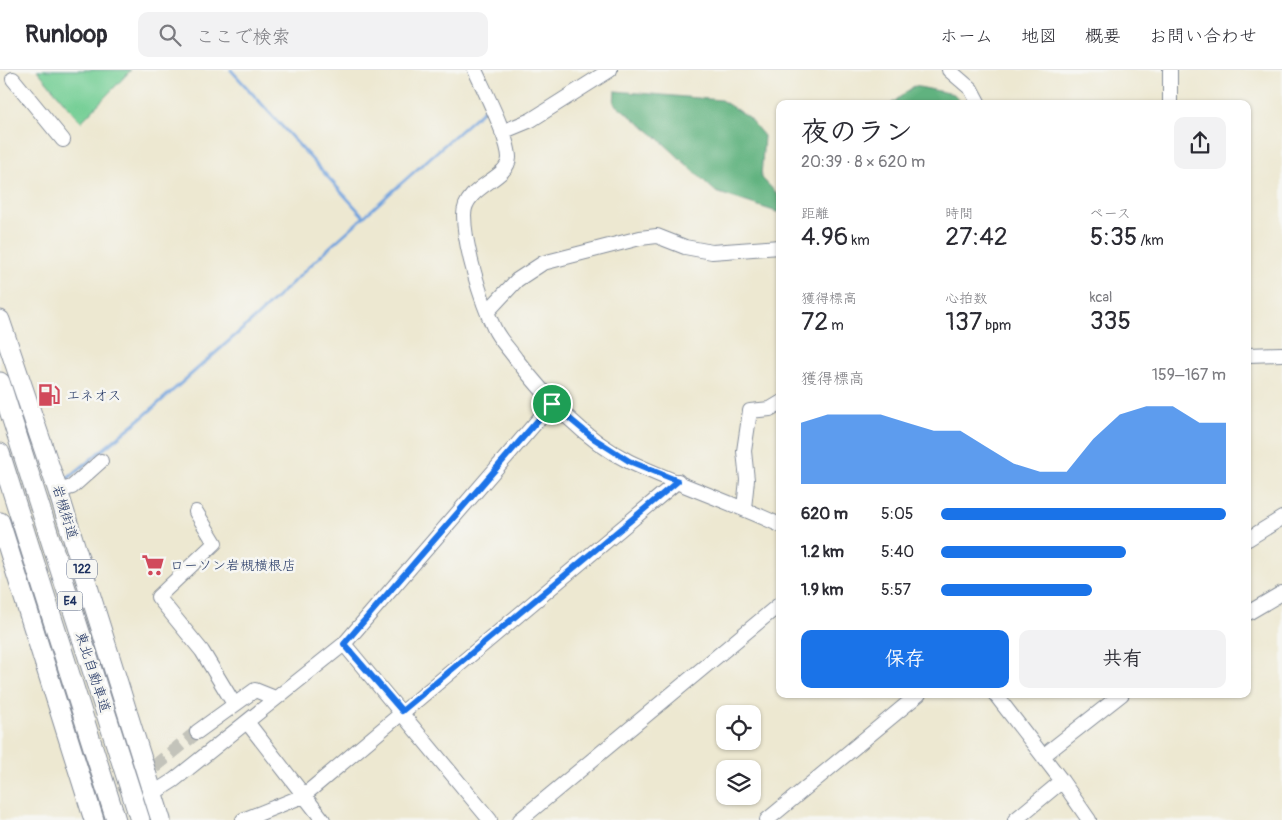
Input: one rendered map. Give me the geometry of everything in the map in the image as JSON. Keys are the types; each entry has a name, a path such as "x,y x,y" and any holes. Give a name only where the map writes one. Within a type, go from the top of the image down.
{"highway":[{"name":"岩槻街道","path":"0,320 58,491 161,820"},
{"name":"東北自動車道","path":"0,382 140,820"},
{"name":"東北自動車道","path":"0,453 116,820"},
{"path":"0,522 94,820"}],"street":[{"path":"475,70 502,132 509,158 505,168 468,200 464,214 466,238 488,311 501,338 552,404 593,438 629,461 776,523"},
{"path":"502,132 531,120 610,70"},
{"path":"949,70 971,89 977,100"},
{"path":"1170,70 1170,100"},
{"path":"14,79 63,140"},
{"path":"488,311 517,280 544,263 640,238 657,236 685,247 712,252 776,247"},
{"path":"1251,355 1282,354"},
{"path":"152,794 174,780 344,644 552,404"},
{"path":"744,508 748,480 744,452 750,411 770,408 776,405"},
{"path":"58,491 72,487 101,461"},
{"path":"243,820 303,796 678,481"},
{"path":"196,512 215,543 158,597 202,651 234,704"},
{"path":"1251,537 1282,518"},
{"path":"1251,611 1282,594"},
{"path":"520,820 776,607"},
{"path":"344,644 402,711 490,820"},
{"path":"197,732 255,690 275,698"},
{"path":"767,820 914,698"},
{"path":"998,698 1062,781 1089,820"},
{"path":"1043,756 1117,698"},
{"path":"247,722 323,820"},
{"path":"1016,820 1062,781"}],"green space":[{"path":"37,70 131,70 81,122"},
{"path":"914,86 954,94 959,100 896,100"},
{"path":"615,91 721,100 748,117 764,136 761,177 776,193 776,212 716,192 658,138 614,103"}],"waterway":[{"path":"231,70 364,217"},
{"path":"67,479 145,415 255,318 331,246 488,106"}],"tunnel":[{"path":"89,820 197,732"}],"place":[{"name":"エネオス","path":"49,395"},
{"name":"ローソン岩槻横根店","path":"153,565"}],"route":[{"path":"552,404 593,438 629,461 678,481 636,518 402,711 344,644 552,404"}]}
